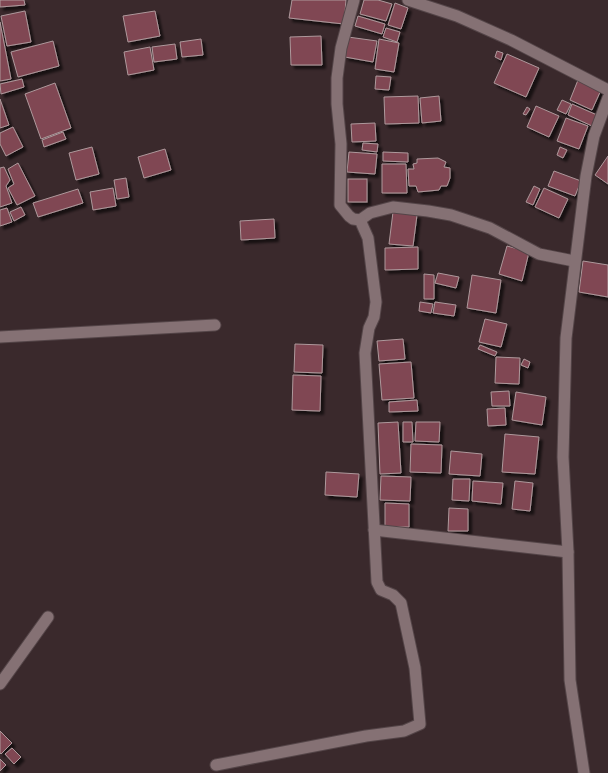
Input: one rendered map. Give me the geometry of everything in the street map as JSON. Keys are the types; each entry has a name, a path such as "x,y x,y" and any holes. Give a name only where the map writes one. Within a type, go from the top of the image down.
{"street":[{"path":"354,0 340,56 337,78 337,104 341,144 340,205 349,216 353,219 360,220 370,213 393,206 428,210 490,228 539,254 574,261"},
{"path":"408,0 457,16 512,40 608,90"},
{"path":"584,773 570,680 568,552 563,457 566,338 574,261 586,176 594,136 608,98"},
{"path":"216,765 366,736 404,731 420,724 415,668 408,629 401,603 392,595 381,590 377,582 365,353 369,328 374,317 376,302 368,238 360,220"},
{"path":"0,337 215,325"},
{"path":"374,530 568,552"},
{"path":"0,684 48,617"}],"building":[{"path":"0,0 24,0 25,5 0,7"},
{"path":"292,0 346,0 344,24 289,18"},
{"path":"364,0 378,0 392,4 386,21 360,14"},
{"path":"395,3 408,8 401,29 388,25"},
{"path":"25,11 31,42 7,46 1,16"},
{"path":"155,11 160,36 128,42 123,16"},
{"path":"358,16 385,24 382,34 355,26"},
{"path":"0,22 11,79 0,81"},
{"path":"386,28 400,32 397,42 383,37"},
{"path":"321,36 322,65 291,65 290,37"},
{"path":"348,37 377,41 373,62 345,57"},
{"path":"201,39 203,55 182,57 180,42"},
{"path":"379,39 399,43 394,72 375,69"},
{"path":"53,41 59,66 18,77 11,52"},
{"path":"175,44 177,59 154,62 152,47"},
{"path":"150,47 154,70 128,75 124,52"},
{"path":"497,51 503,53 501,60 495,57"},
{"path":"507,54 539,68 526,97 494,83"},
{"path":"376,76 391,77 389,90 375,89"},
{"path":"22,79 24,87 1,94 0,84"},
{"path":"578,80 601,90 592,110 570,100"},
{"path":"55,83 71,128 41,139 25,94"},
{"path":"418,96 419,123 385,124 384,97"},
{"path":"439,96 441,121 422,123 420,98"},
{"path":"0,99 9,125 0,128"},
{"path":"562,100 571,104 566,114 557,110"},
{"path":"572,104 597,115 592,126 568,115"},
{"path":"536,106 559,116 549,137 527,127"},
{"path":"527,107 530,109 526,115 523,114"},
{"path":"566,118 588,126 579,149 557,141"},
{"path":"375,123 376,141 352,142 351,124"},
{"path":"13,127 23,147 6,156 0,144 0,133"},
{"path":"63,132 66,139 44,147 42,140"},
{"path":"363,143 378,144 377,152 362,150"},
{"path":"92,147 99,174 76,180 69,153"},
{"path":"560,147 567,150 563,158 557,155"},
{"path":"165,149 171,170 144,178 138,157"},
{"path":"349,152 377,154 375,174 347,172"},
{"path":"383,152 408,153 408,162 383,161"},
{"path":"608,156 608,184 595,175"},
{"path":"438,158 446,162 444,167 450,168 450,178 447,186 441,186 439,190 418,192 416,186 409,186 408,169 414,169 413,164 417,163 417,159"},
{"path":"18,163 35,196 17,205 8,188 14,184 8,169"},
{"path":"382,164 406,164 407,193 382,193"},
{"path":"4,167 10,180 6,186 12,203 0,207 0,168"},
{"path":"554,171 581,181 575,196 548,186"},
{"path":"126,178 129,197 117,199 114,180"},
{"path":"348,179 367,179 367,202 348,202"},
{"path":"534,186 540,189 533,205 526,202"},
{"path":"113,188 116,206 93,210 90,192"},
{"path":"544,188 568,199 559,218 535,207"},
{"path":"78,189 83,203 38,217 33,203"},
{"path":"21,207 25,215 14,221 10,212"},
{"path":"7,208 12,222 0,226 0,210"},
{"path":"393,212 417,215 413,246 389,244"},
{"path":"274,219 275,238 241,240 240,221"},
{"path":"507,246 529,252 522,281 499,274"},
{"path":"418,247 418,269 385,270 385,248"},
{"path":"583,261 608,265 608,297 579,292"},
{"path":"438,273 459,277 456,288 435,283"},
{"path":"424,274 434,275 434,299 424,299"},
{"path":"472,275 501,280 496,313 467,308"},
{"path":"420,302 433,304 431,313 419,311"},
{"path":"435,302 456,305 454,316 433,313"},
{"path":"485,319 507,324 501,347 479,342"},
{"path":"403,339 405,359 379,361 377,341"},
{"path":"295,344 323,345 322,373 294,372"},
{"path":"480,345 497,352 495,356 478,349"},
{"path":"496,357 520,358 519,384 495,383"},
{"path":"524,359 530,362 528,368 521,365"},
{"path":"411,362 414,398 382,400 379,364"},
{"path":"293,375 321,376 320,411 292,410"},
{"path":"509,391 510,406 492,406 491,392"},
{"path":"516,392 546,397 542,425 512,420"},
{"path":"417,400 418,411 389,412 389,402"},
{"path":"505,408 506,425 488,426 487,409"},
{"path":"398,422 401,473 380,474 378,423"},
{"path":"403,422 412,422 413,442 403,442"},
{"path":"416,422 440,422 439,442 415,441"},
{"path":"505,434 539,437 535,474 502,472"},
{"path":"411,444 442,445 441,473 410,472"},
{"path":"451,451 482,454 480,476 449,474"},
{"path":"326,472 359,474 357,497 325,495"},
{"path":"381,476 411,477 410,501 380,500"},
{"path":"453,479 470,479 469,501 452,500"},
{"path":"473,481 503,483 501,504 472,501"},
{"path":"515,481 533,483 530,511 512,509"},
{"path":"385,503 409,504 409,527 385,527"},
{"path":"449,508 468,509 468,531 448,531"},
{"path":"0,731 12,743 1,754 0,753"},
{"path":"12,748 21,757 14,764 5,754"},
{"path":"0,759 6,765 0,771"}]}
